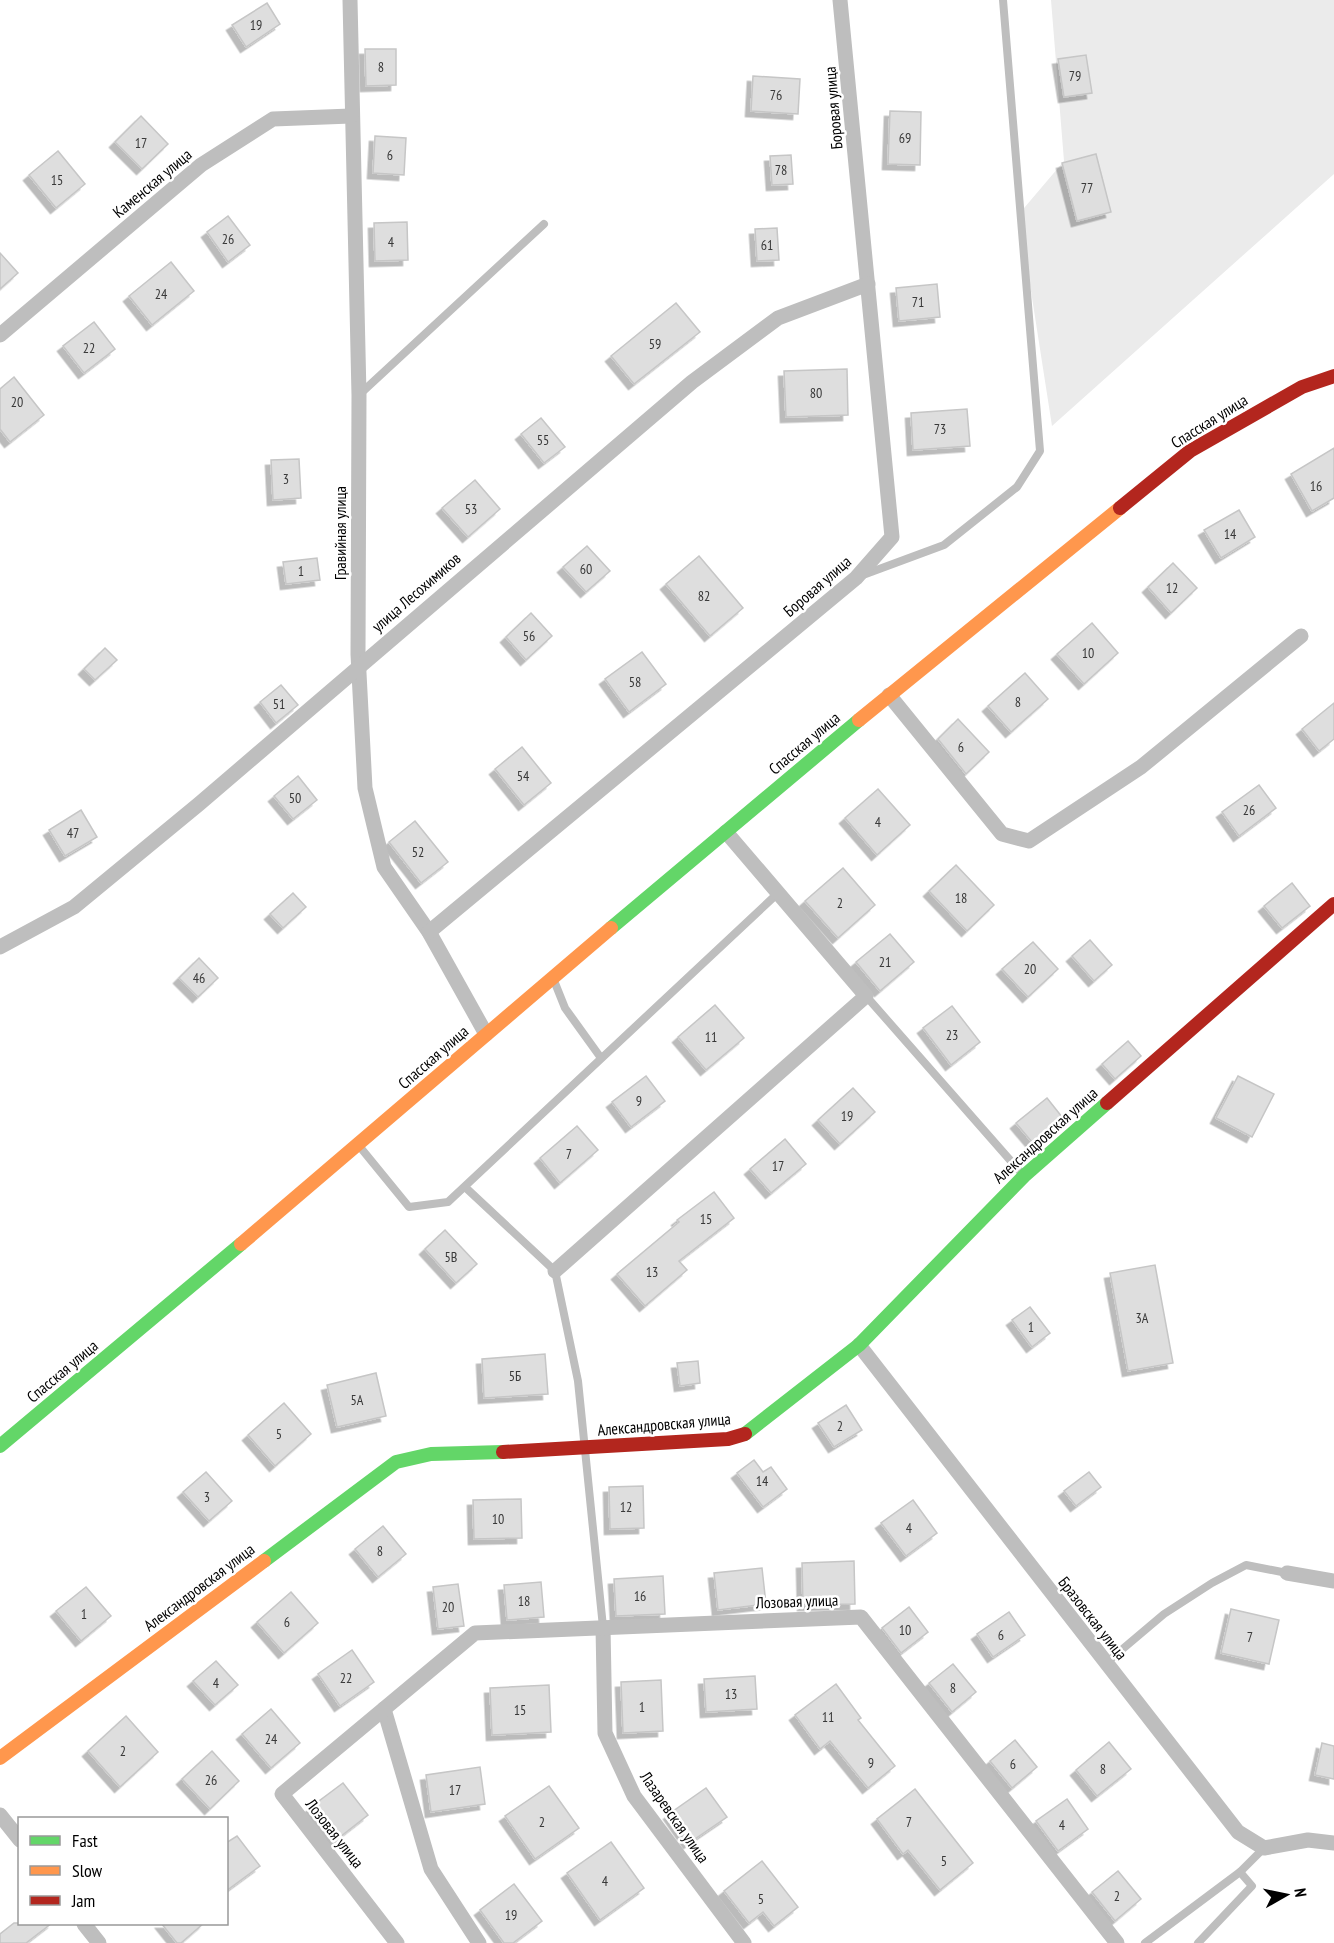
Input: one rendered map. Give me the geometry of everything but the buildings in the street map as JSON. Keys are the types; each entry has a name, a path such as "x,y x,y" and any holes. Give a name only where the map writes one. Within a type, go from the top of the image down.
{"street":[{"name":"Гравийная улица","path":"350,0 359,394 358,666 364,788 384,867 429,932 486,1034"},
{"name":"Боровая улица","path":"429,932 856,578 892,537 840,0"},
{"name":"Каменская улица","path":"0,335 201,165 273,119 351,116"},
{"name":"улица Лесохимиков","path":"0,947 74,907 692,382 778,318 868,284"},
{"name":"Спасская улица","path":"0,1446 359,1145 552,976 889,694 1190,451 1302,387 1334,376"},
{"path":"889,694 1002,834 1029,841 1142,767 1302,636"},
{"path":"555,1271 866,996 726,832"},
{"name":"Александровская улица","path":"0,1758 396,1462 431,1454 583,1449 728,1439 747,1433 859,1345 1024,1176 1334,904"},
{"name":"Бразовская улица","path":"859,1345 1238,1832 1264,1848"},
{"path":"1287,1573 1334,1581"},
{"name":"Лозовая улица","path":"397,1943 282,1794 475,1633 861,1617 1117,1943"},
{"name":"Лазаревская улица","path":"603,1627 605,1733 634,1796 744,1943"},
{"path":"384,1708 431,1869 479,1943"},
{"path":"0,1815 18,1838"},
{"path":"1264,1848 1308,1840 1334,1843"},
{"path":"86,1925 99,1943"}],"lane":[{"path":"856,578 944,545 1017,487 1040,451 1003,0"},
{"path":"359,394 544,224"},
{"path":"359,1145 409,1207 448,1202 777,894"},
{"path":"552,976 566,1008 601,1058"},
{"path":"866,996 1024,1176"},
{"path":"465,1187 555,1271 578,1381 583,1449 603,1627"},
{"path":"1106,1663 1164,1614 1212,1583 1246,1565 1287,1573"},
{"path":"1145,1943 1240,1872 1264,1848"},
{"path":"1198,1943 1252,1886 1240,1872"}],"shaded area":[{"path":"1051,0 1334,0 1334,174 1052,426 1019,214 1064,161"}],"traffic: fast":[{"path":"611,928 859,720"},
{"path":"745,1434 859,1345 1024,1176 1107,1103"},
{"path":"0,1446 241,1244"},
{"path":"264,1561 396,1462 431,1454 503,1452"}],"traffic: slow":[{"path":"859,720 1120,508"},
{"path":"241,1244 611,928"},
{"path":"0,1758 264,1561"}],"traffic: jam":[{"path":"1120,508 1190,451 1302,387 1334,376"},
{"path":"1107,1103 1334,904"},
{"path":"503,1452 728,1439 745,1434"}]}
